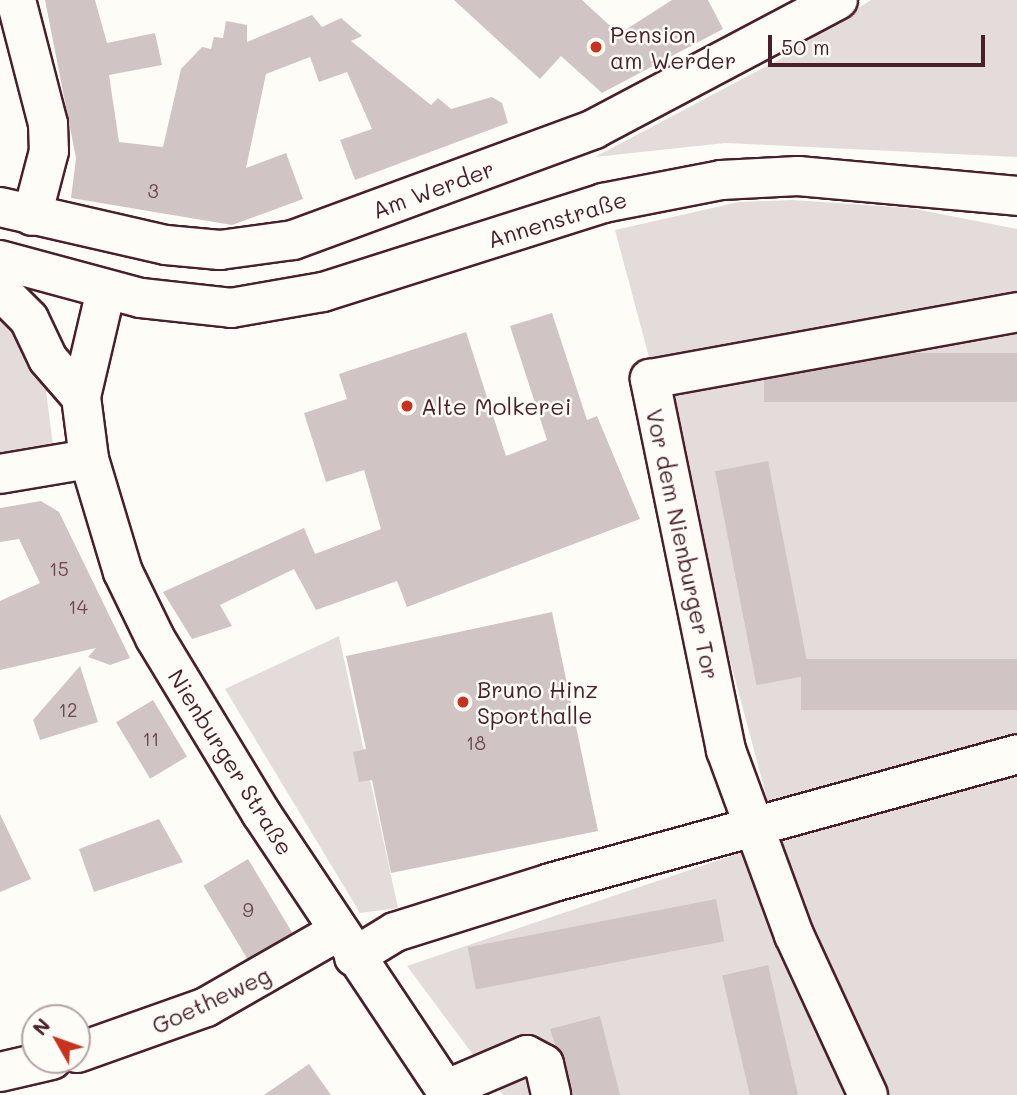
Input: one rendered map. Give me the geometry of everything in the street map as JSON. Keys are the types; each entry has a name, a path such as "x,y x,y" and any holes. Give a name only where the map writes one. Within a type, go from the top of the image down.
{"street":[{"path":"16,0 48,124 49,151 16,211"},
{"name":"Am Werder","path":"16,211 166,246 220,250 293,240 594,129 838,0"},
{"name":"Annenstraße","path":"0,260 106,290 192,305 286,300 603,203 721,180 798,176 1017,197"},
{"path":"0,290 29,319 48,359 80,397"},
{"name":"Nienburger Straße","path":"106,290 80,397 89,459 138,607 346,945 447,1092"},
{"name":"Vor dem Nienburger Tor","path":"868,1095 750,825 726,750 650,379 1017,312"},
{"path":"0,474 89,459"},
{"path":"346,945 750,825 1017,754"},
{"name":"Goetheweg","path":"91,1048 206,1007 346,945"},
{"path":"447,1092 527,1055 544,1064 551,1095"},
{"path":"0,1072 21,1067"}],"shaded area":[{"path":"871,0 1017,0 1017,157 725,143 595,157 780,59"},
{"path":"792,200 910,208 1017,229 1017,1095 503,1095 407,966 772,842 774,825 615,230 739,202"},
{"path":"0,307 45,382 54,454 0,463"},
{"path":"339,636 398,908 360,913 225,689"}],"building":[{"path":"45,0 95,0 107,43 155,33 162,65 109,75 119,142 163,147 181,69 202,47 211,49 214,37 223,38 226,21 247,25 247,42 312,15 322,27 341,18 362,36 351,41 431,105 438,98 451,109 492,97 502,103 508,123 355,180 340,140 372,129 347,72 319,82 310,57 266,74 246,168 286,153 303,199 232,225 71,198 76,158"},
{"path":"454,0 582,0 619,34 672,0 708,0 723,29 602,93 561,56 540,79"},
{"path":"552,313 587,420 597,416 640,519 407,607 397,581 316,610 294,569 220,605 232,626 192,639 163,592 304,528 315,554 381,529 364,470 326,482 304,413 347,399 339,374 466,332 506,456 547,440 510,326"},
{"path":"764,353 1017,353 1017,402 764,402"},
{"path":"768,461 810,675 757,685 715,471"},
{"path":"41,501 59,512 130,658 110,665 88,657 96,648 0,670 0,601 40,583 19,539 0,542 0,508"},
{"name":"Bruno Hinz Sporthalle","path":"552,612 598,831 391,873 372,780 359,782 353,752 366,749 346,656"},
{"path":"801,659 1017,659 1017,710 801,710"},
{"path":"80,666 98,722 40,740 33,720"},
{"path":"153,700 187,757 150,779 116,722"},
{"path":"0,814 31,879 0,892"},
{"path":"159,819 183,862 94,892 79,849"},
{"path":"248,859 292,933 248,959 203,886"},
{"path":"716,899 724,941 476,989 468,947"},
{"path":"768,965 798,1095 750,1095 722,976"},
{"path":"600,1016 620,1095 572,1095 550,1029"},
{"path":"309,1064 331,1095 264,1095"}],"place":[{"name":"Pension am Werder","path":"596,47"},
{"name":"Alte Molkerei","path":"407,406"},
{"name":"Bruno Hinz Sporthalle","path":"463,702"}]}
